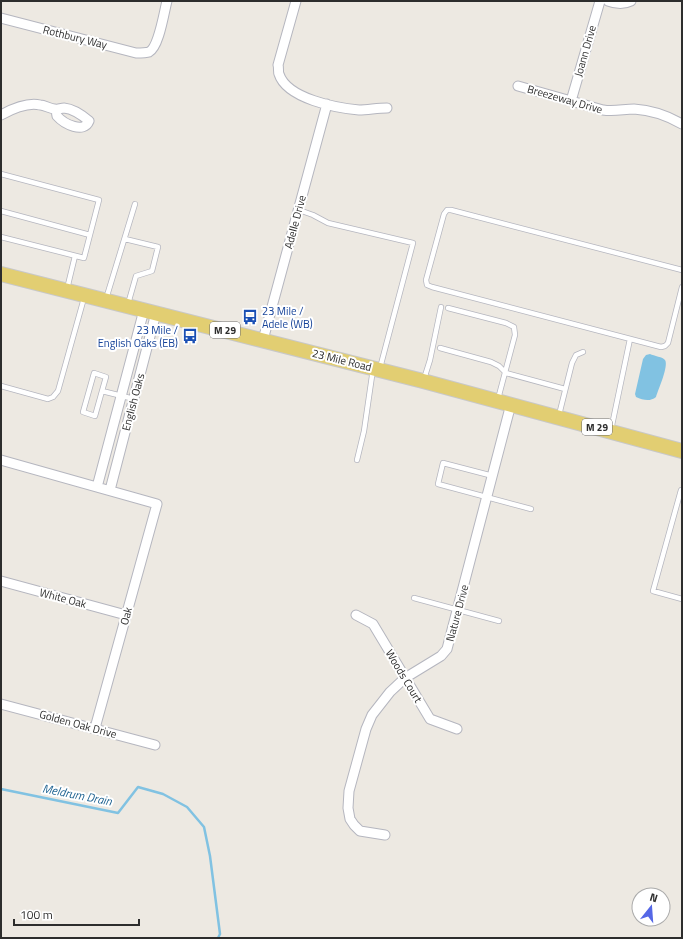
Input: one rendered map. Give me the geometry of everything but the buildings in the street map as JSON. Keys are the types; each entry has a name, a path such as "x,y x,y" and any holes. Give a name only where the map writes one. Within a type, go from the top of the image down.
{"main road":[{"name":"23 Mile Road","path":"1,274 504,402 682,451"}],"street":[{"name":"Rothbury Way","path":"1,18 136,53 150,52 156,44 167,1"},
{"path":"296,1 278,65 279,74 288,86 301,96 327,104 360,110 387,108"},
{"name":"Joann Drive","path":"571,101 600,1"},
{"path":"608,1 618,4 624,4 631,1"},
{"name":"Breezeway Drive","path":"518,86 610,112 633,109 651,112 670,118 682,124"},
{"path":"1,115 17,108 33,104 56,110 62,108 68,109 82,115 89,121 85,127 72,126 60,120 57,116 56,110"},
{"name":"Adelle Drive","path":"263,340 327,104"},
{"name":"English Oaks","path":"97,487 121,396 150,311"},
{"name":"English Oaks","path":"110,490 134,399 150,311"},
{"name":"Nature Drive","path":"385,835 360,831 350,819 348,808 348,795 366,729 372,715 390,692 405,678 441,656 447,649 486,497 493,476 504,402"},
{"path":"1,460 110,490"},
{"name":"Oak","path":"95,728 157,504 110,490"},
{"name":"White Oak","path":"1,581 126,615"},
{"name":"Woods Court","path":"356,615 373,624 430,719 457,729"},
{"name":"Golden Oak Drive","path":"1,704 155,745"}],"lane":[{"path":"1,174 99,200 84,258 1,237"},
{"path":"106,300 135,204"},
{"path":"299,210 328,223 413,243 376,369 357,460"},
{"path":"682,270 447,210 444,214 426,280 427,284 432,287 661,347 668,343 682,287"},
{"path":"1,211 90,235"},
{"path":"125,239 158,247 152,271 136,276 128,306"},
{"path":"67,291 75,256"},
{"path":"1,386 48,398 53,397 58,391 85,295"},
{"path":"423,381 430,360 441,307"},
{"path":"448,308 506,323 514,327 515,335 506,373 504,402"},
{"path":"611,431 630,339"},
{"path":"440,348 491,362 499,366 506,373 565,389"},
{"path":"558,417 572,363 576,355 583,352"},
{"path":"94,373 106,376 102,391 96,416 82,412 94,373"},
{"path":"102,391 134,399"},
{"path":"493,476 443,463 438,484 531,509"},
{"path":"682,490 653,592 682,599"},
{"path":"414,598 499,621"}],"water":[{"path":"650,354 664,359 666,367 656,397 651,400 646,400 636,397 635,394 643,359 646,355"}],"waterway":[{"name":"Meldrum Drain","path":"1,789 118,813 138,787 163,794 187,807 204,827 210,856 220,934 218,938"}],"place":[{"name":"23 Mile / Adele (WB)","path":"250,317"},
{"name":"23 Mile / English Oaks (EB)","path":"190,336"}]}
